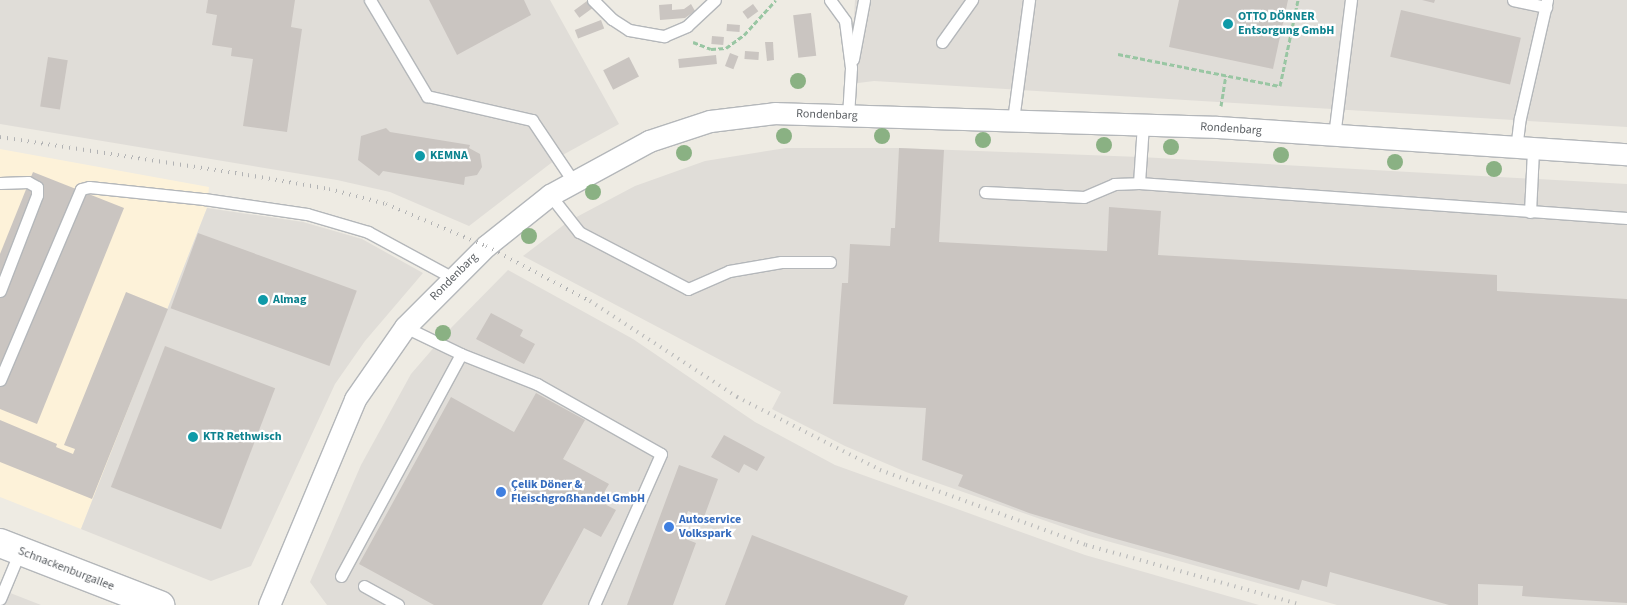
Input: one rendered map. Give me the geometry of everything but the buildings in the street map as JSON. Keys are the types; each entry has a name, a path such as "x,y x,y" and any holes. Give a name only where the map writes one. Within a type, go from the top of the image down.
{"main road":[{"name":"Schnackenburgallee","path":"10,547 160,605"}],"street":[{"name":"Rondenbarg","path":"269,605 355,399 405,327 486,246 550,195 649,142 710,121 775,113 1143,124 1524,150 1627,154"}],"lane":[{"path":"370,0 428,96 532,120 573,181"},
{"path":"593,0 612,19 630,30 648,36 677,33 715,0"},
{"path":"830,0 845,21 852,68"},
{"path":"848,116 852,68 864,0"},
{"path":"942,42 972,0"},
{"path":"1334,136 1350,0"},
{"path":"1513,0 1546,4 1520,118 1530,212"},
{"path":"1013,120 1028,3"},
{"path":"1139,184 1143,124"},
{"path":"0,183 28,182 36,187 37,195 0,290"},
{"path":"985,192 1084,197 1114,184 1139,184 1627,218"},
{"path":"0,380 80,189 89,187 307,214 368,232 453,278"},
{"path":"550,195 578,232 688,289 729,271 781,262 830,262"},
{"path":"0,267 0,290"},
{"path":"405,327 461,354 536,384 661,454 594,605"},
{"path":"341,576 461,354"},
{"path":"0,599 10,547"},
{"path":"364,586 398,605"}],"path":[{"path":"677,33 695,44 711,49 726,48 744,35 776,0"},
{"path":"1118,54 1280,86 1298,0"},
{"path":"1223,96 1226,75"}],"shaded area":[{"path":"0,0 550,0 619,124 559,157 469,226 390,192 337,180 0,124"},
{"path":"855,0 1627,0 1627,127 874,81 850,84"},
{"path":"786,148 899,148 1140,157 1627,184 1627,605 1337,605 1089,536 906,472 845,446 772,409 781,392 523,256 569,221 635,186 705,161"},
{"path":"0,149 209,187 207,208 81,529 0,497"},
{"path":"207,208 303,222 362,239 423,273 365,341 335,384 251,566 211,581 81,529"},
{"path":"508,270 633,339 755,422 835,465 1085,555 1259,605 327,605 310,582 361,465 411,374 449,330"},
{"path":"0,589 41,605 0,605"}],"railway":[{"path":"0,137 329,189 386,204 486,246 590,301 737,397 880,470 1086,545 1302,605"}],"place":[{"name":"OTTO DÖRNER Entsorgung GmbH","path":"1228,24"},
{"name":"KEMNA","path":"420,156"},
{"name":"Almag","path":"263,300"},
{"name":"KTR Rethwisch","path":"193,437"},
{"name":"Çelik Döner & Fleischgroßhandel GmbH","path":"501,492"},
{"name":"Autoservice Volkspark","path":"669,527"}]}
